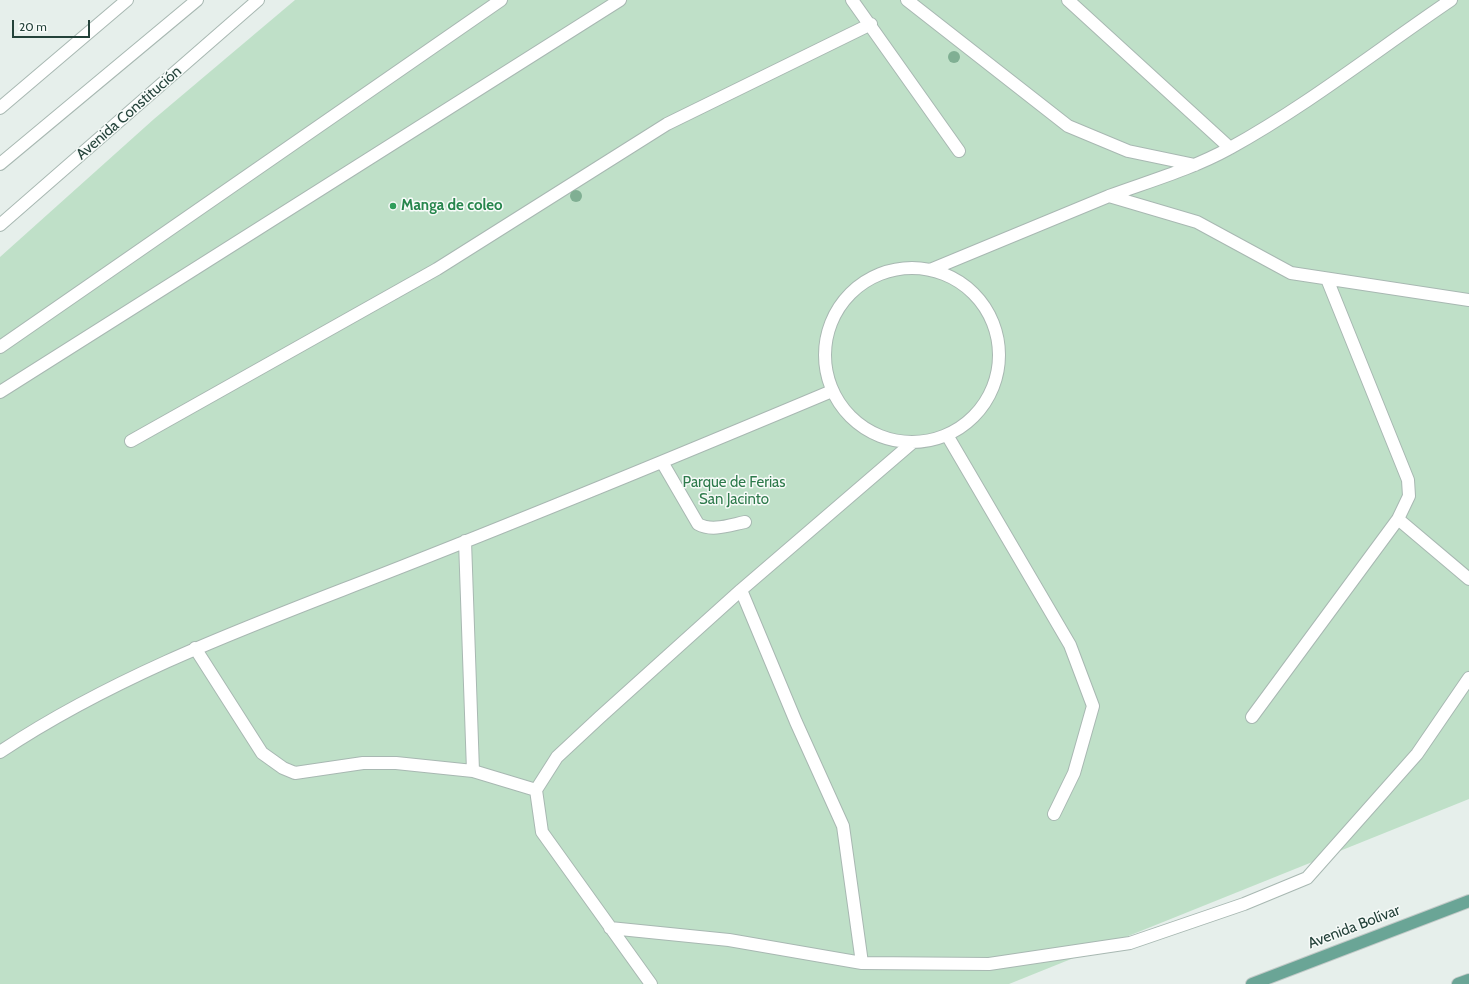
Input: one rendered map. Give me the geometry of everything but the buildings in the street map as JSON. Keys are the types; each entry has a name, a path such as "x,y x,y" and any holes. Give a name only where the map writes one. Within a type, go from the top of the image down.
{"main road":[{"name":"Avenida Bolívar","path":"1252,984 1469,901"},
{"path":"1458,984 1469,980"}],"street":[{"path":"0,108 127,0"},
{"path":"0,164 197,0"},
{"name":"Avenida Constitución","path":"0,225 258,0"},
{"path":"0,347 501,0"},
{"path":"0,392 620,0"},
{"path":"852,0 871,24 959,151"},
{"path":"907,0 1068,126 1128,151 1196,165"},
{"path":"1068,0 1230,148"},
{"path":"930,270 1109,196 1196,165 1230,148 1304,104 1451,0"},
{"path":"130,441 437,269 666,124 871,24"},
{"path":"1109,196 1197,222 1291,273 1469,300"},
{"path":"912,268 930,270 948,276 963,285 977,297 987,312 992,323 998,346 998,364 995,382 987,399 976,414 963,426 947,435 930,441 912,443 893,441 876,436 861,427 847,415 832,391 825,366 825,348 828,329 833,318 847,298 860,285 876,276 894,270 912,268"},
{"path":"1252,717 1398,519 1409,496 1408,480 1327,279"},
{"path":"0,752 26,735 104,692 195,648 662,462 832,391"},
{"path":"947,435 1070,645 1093,706 1074,773 1054,814"},
{"path":"651,984 542,832 536,790 557,757 741,590 912,443"},
{"path":"662,462 698,524 705,528 713,528 746,522"},
{"path":"1398,519 1469,579"},
{"path":"465,541 473,771"},
{"path":"741,590 796,722 843,826 862,962"},
{"path":"195,648 262,753 283,768 295,773 363,763 396,764 473,771 536,790"},
{"path":"610,928 729,940 862,962 989,964 1130,943 1244,904 1307,878 1417,754 1469,678"}],"green space":[{"name":"Parque de Ferias San Jacinto","path":"295,0 1469,0 1469,799 1009,984 0,984 0,257 154,119"}],"place":[{"name":"Manga de coleo","path":"393,206"}]}
